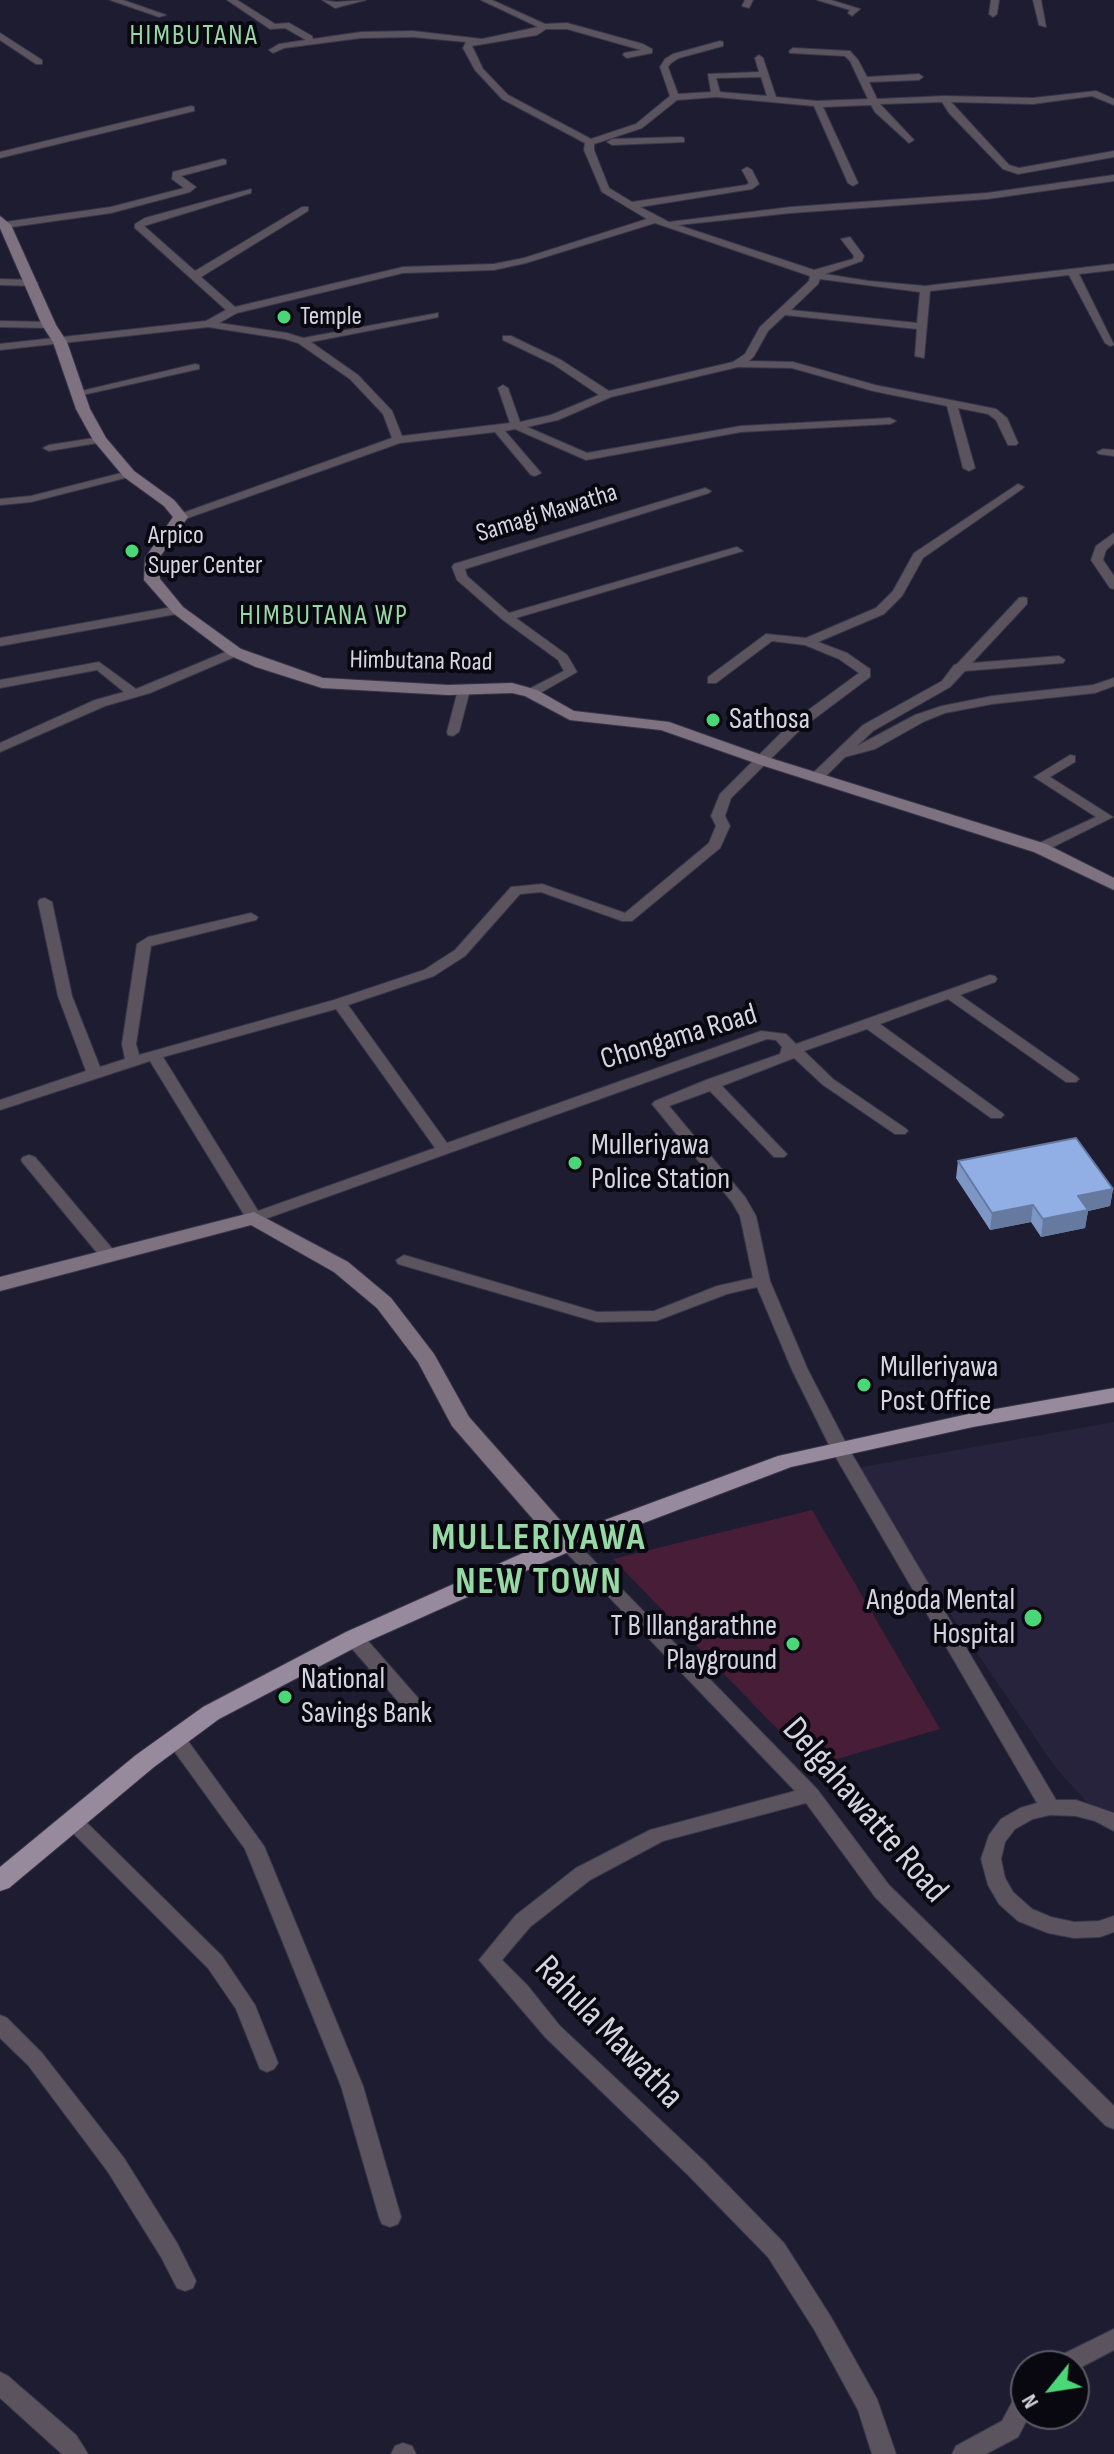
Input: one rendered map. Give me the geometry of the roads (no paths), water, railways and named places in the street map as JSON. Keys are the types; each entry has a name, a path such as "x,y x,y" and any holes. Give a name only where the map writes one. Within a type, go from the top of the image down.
{"main road":[{"path":"0,1881 211,1713 354,1638 567,1543 786,1461 973,1420 1114,1395"}],"street":[{"path":"114,0 162,15"},
{"path":"231,0 273,27 286,25 309,38"},
{"path":"326,0 335,5 362,0"},
{"path":"485,0 544,27 567,26 649,51 627,55"},
{"path":"821,0 856,9 852,13"},
{"path":"993,14 995,0"},
{"path":"1037,0 1043,25"},
{"path":"544,27 537,32 479,41 469,44 467,48 479,70 505,97 590,142 681,140"},
{"path":"273,50 282,46 361,35 413,34 479,41"},
{"path":"0,36 39,62"},
{"path":"675,97 664,67 668,61 720,44"},
{"path":"793,51 847,53 878,110 909,140"},
{"path":"759,58 773,101"},
{"path":"716,94 711,76 764,74"},
{"path":"864,80 919,77"},
{"path":"590,142 639,126 675,97 716,94 817,104 945,99 1033,101 1093,93 1114,102"},
{"path":"945,99 952,111 1006,167 1029,171 1114,154"},
{"path":"817,104 853,183"},
{"path":"0,155 191,109"},
{"path":"590,142 589,150 605,190 628,206 661,221 843,281 925,289 1114,267"},
{"path":"223,162 176,174 177,179 191,187 187,190 111,210 2,223 33,283 49,325 60,342 83,409 100,440 129,474 169,503 181,517 398,440 498,429 554,418 607,395 737,364 793,365 873,388 992,411 1001,418 1012,443"},
{"path":"628,206 749,187 754,184 747,170"},
{"path":"208,324 233,311 403,270 505,264 661,221 987,196 1061,188 1114,178"},
{"path":"233,311 138,226 248,191"},
{"path":"196,275 305,209"},
{"path":"816,273 857,261 859,256 846,239"},
{"path":"1072,271 1110,343"},
{"path":"737,364 749,356 764,329 814,282 816,273"},
{"path":"0,282 33,283"},
{"path":"920,356 925,289"},
{"path":"783,312 923,327"},
{"path":"302,341 434,315"},
{"path":"0,324 49,325"},
{"path":"0,347 208,324 287,336 302,341 354,377 388,413 398,440"},
{"path":"507,338 557,362 607,395"},
{"path":"78,393 195,367"},
{"path":"503,388 516,426 573,453 596,457 741,429 890,421"},
{"path":"952,405 969,468"},
{"path":"498,429 535,473"},
{"path":"49,448 100,440"},
{"path":"0,502 31,499 129,474"},
{"path":"807,642 880,611 898,593 918,556 1018,487"},
{"name":"Samagi Mawatha","path":"531,693 571,672 563,658 507,617 461,577 458,567 705,491"},
{"name":"Himbutana Road","path":"181,517 152,558 152,580 178,610 235,652 262,664 322,683 464,690 512,688 531,693 570,715 663,725 764,761 1040,848 1114,885"},
{"path":"1114,537 1100,549 1097,560 1114,585"},
{"path":"507,617 737,551"},
{"path":"818,776 868,728 946,684 1023,601"},
{"path":"0,642 178,610"},
{"path":"0,1105 133,1061 339,1003 429,973 460,953 516,890 542,888 627,918 715,845 723,826 718,816 725,797 797,725 864,677 866,672 843,656 807,642 770,637 712,680"},
{"path":"0,748 100,703 235,652"},
{"path":"958,668 1059,660"},
{"path":"0,684 99,666 133,693"},
{"path":"843,754 870,746 920,718 942,710 992,700 1095,689 1114,682"},
{"path":"453,732 464,690"},
{"path":"1040,848 1106,817 1041,777 1070,759"},
{"path":"45,902 65,996 95,1074"},
{"path":"133,1061 129,1044 144,944 251,917"},
{"path":"790,1054 990,979"},
{"path":"948,993 1071,1079"},
{"path":"339,1003 444,1150"},
{"path":"869,1023 996,1115"},
{"name":"Chongama Road","path":"254,1218 766,1034 781,1037 790,1046 790,1054 660,1104 739,1200 748,1216 762,1281 800,1370 840,1449 1050,1807"},
{"path":"790,1054 900,1131"},
{"path":"154,1055 254,1218 341,1267 384,1303 427,1359 460,1421 567,1543"},
{"path":"711,1083 779,1154"},
{"path":"29,1160 109,1256"},
{"path":"0,1284 254,1218"},
{"path":"404,1260 597,1317 656,1316 723,1290 762,1281"},
{"name":"Delgahawatte Road","path":"567,1543 810,1794 882,1891 1114,2120"},
{"path":"354,1638 411,1703"},
{"path":"176,1739 254,1846 352,2086 390,2217"},
{"name":"Rahula Mawatha","path":"810,1794 657,1835 583,1874 523,1921 489,1960 521,1992 553,2032 696,2168 776,2250 823,2324 869,2407 884,2454"},
{"path":"1114,1823 1076,1808 1050,1807 1008,1824 996,1840 991,1859 995,1879 1006,1898 1025,1915 1048,1925 1074,1930 1100,1929 1114,1924"},
{"path":"74,1822 215,1962 245,2005 267,2063"},
{"path":"0,2024 35,2059 116,2165 185,2281"},
{"path":"1090,2351 1114,2339"},
{"path":"0,2383 68,2443 76,2454"},
{"path":"964,2454 1010,2429"}],"place":[{"name":"Temple","path":"284,317"},
{"name":"Arpico Super Center","path":"132,551"},
{"name":"Sathosa","path":"713,720"},
{"name":"Mulleriyawa Police Station","path":"575,1163"},
{"name":"Mulleriyawa Post Office","path":"864,1385"},
{"name":"Angoda Mental Hospital","path":"1033,1618"},
{"name":"T B Illangarathne Playground","path":"793,1644"},
{"name":"National Savings Bank","path":"285,1697"}],"district":[{"name":"HIMBUTANA","path":"194,37"},
{"name":"HIMBUTANA WP","path":"324,617"},
{"name":"MULLERIYAWA NEW TOWN","path":"539,1561"}]}
